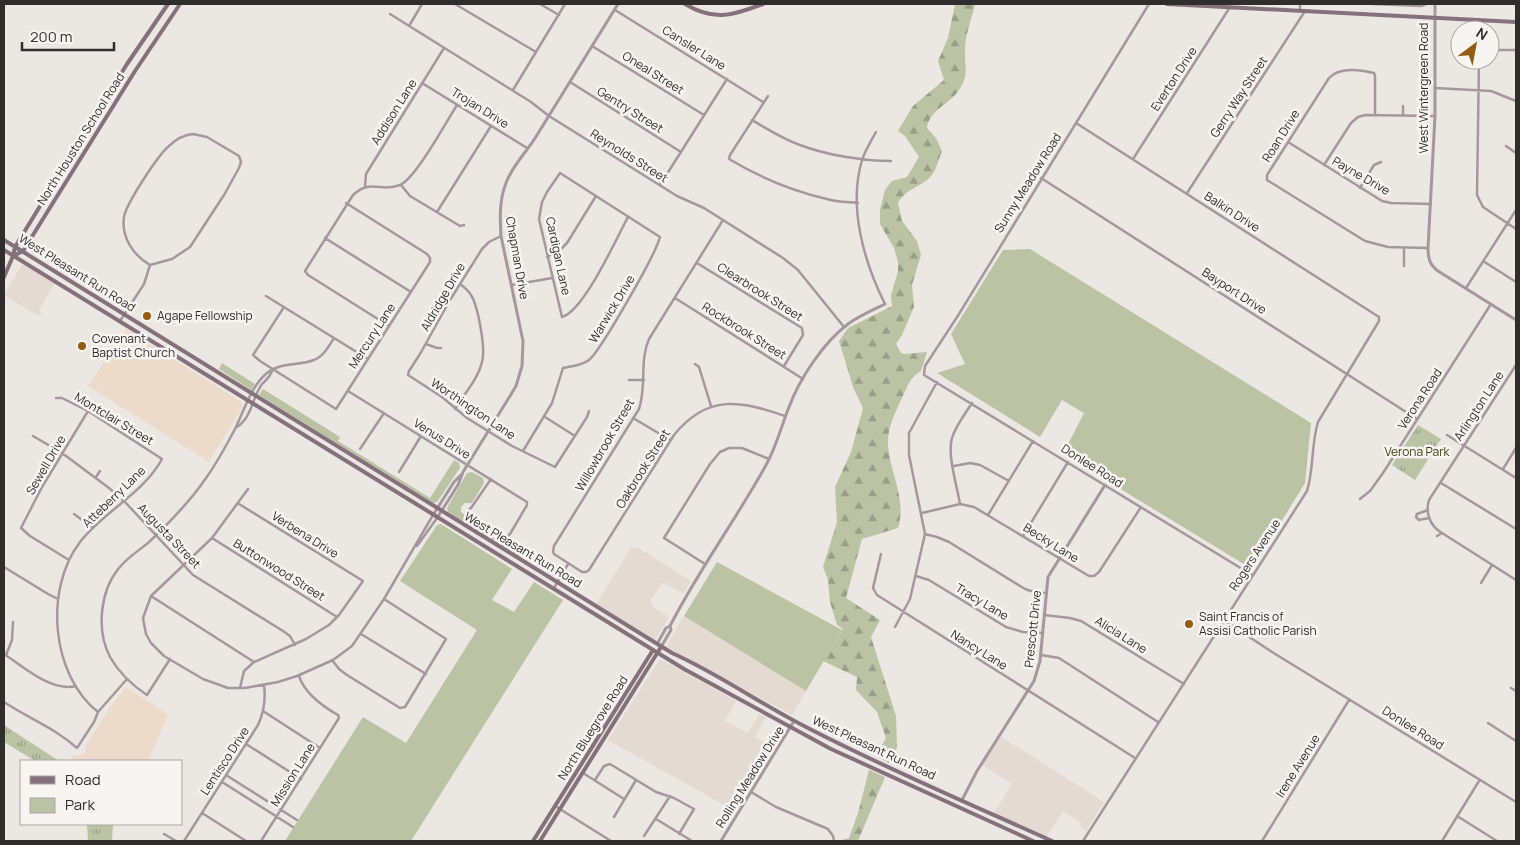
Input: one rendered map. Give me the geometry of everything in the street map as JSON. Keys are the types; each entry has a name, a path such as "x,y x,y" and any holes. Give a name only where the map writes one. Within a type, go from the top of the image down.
{"main road":[{"name":"North Houston School Road","path":"4,277 15,247 144,39 168,4"},
{"name":"North Houston School Road","path":"23,252 97,131 180,4"},
{"path":"685,4 703,13 719,16 735,14 763,4"},
{"name":"West Wintergreen Road","path":"1167,4 1230,7 1257,6 1303,11 1435,18"},
{"path":"1435,18 1516,22"},
{"path":"144,39 152,45"},
{"path":"90,126 97,131"},
{"name":"West Pleasant Run Road","path":"4,240 659,646 839,744 1052,841"},
{"name":"West Pleasant Run Road","path":"4,250 655,652 846,757 1033,841"},
{"path":"13,256 23,252"},
{"path":"384,485 388,478"},
{"path":"517,567 521,560"},
{"path":"605,622 609,615"},
{"name":"North Bluegrove Road","path":"533,841 628,690 659,646"},
{"name":"North Bluegrove Road","path":"540,841 633,693 655,652"},
{"path":"709,683 713,675"},
{"path":"628,690 633,693"},
{"path":"620,703 625,705"},
{"path":"906,783 909,776"},
{"path":"959,808 962,800"},
{"path":"1018,834 1021,827"}],"street":[{"path":"409,26 422,4"},
{"path":"455,4 536,52"},
{"path":"540,4 558,15"},
{"path":"513,90 565,4"},
{"name":"Chapman Drive","path":"151,596 143,618 146,634 154,647 170,660 203,678 228,688 264,685 298,675 332,660 352,646 384,599 437,508 468,465 516,386 523,361 523,341 502,236 500,212 506,183 514,167 528,149 618,4"},
{"name":"Sunny Meadow Road","path":"923,372 1149,4"},
{"path":"1300,4 1303,11"},
{"path":"1373,4 1421,6 1426,4"},
{"path":"1435,4 1435,18"},
{"name":"Everton Drive","path":"1132,159 1230,7"},
{"name":"Cansler Lane","path":"615,10 764,102"},
{"name":"Gerry Way Street","path":"1186,193 1303,11"},
{"name":"Reynolds Street","path":"390,14 513,90 549,116 676,196 704,208 793,265 844,327"},
{"name":"West Wintergreen Road","path":"1435,18 1435,116 1429,260 1433,267 1516,320"},
{"name":"Oneal Street","path":"592,46 704,115"},
{"name":"Addison Lane","path":"365,186 366,174 444,48"},
{"path":"1500,50 1516,50"},
{"path":"1479,70 1476,195 1483,207 1516,230"},
{"name":"Roan Drive","path":"1375,115 1374,73 1338,71 1329,78 1267,174 1267,180 1364,241 1388,247 1428,248"},
{"path":"660,185 727,79"},
{"name":"Gentry Street","path":"570,82 681,152"},
{"name":"Trojan Drive","path":"422,83 528,149"},
{"path":"1435,88 1478,89 1498,93 1516,101"},
{"path":"768,96 729,159 752,173 777,184 828,200 858,203"},
{"path":"389,326 308,274 305,270 353,194 365,186 392,188 401,185 413,174 457,105"},
{"path":"1404,106 1404,116"},
{"path":"1324,165 1354,120 1361,116 1435,116"},
{"path":"752,120 801,146 863,159 891,161"},
{"name":"Balkin Drive","path":"1076,123 1378,317"},
{"path":"437,212 491,126"},
{"path":"844,327 884,304 872,276 861,234 858,203 858,188 863,159 876,132"},
{"path":"192,134 204,135 239,156 241,162 224,195 190,247 172,259 150,265 129,245 124,216 129,204 164,150 177,140 192,134"},
{"name":"Payne Drive","path":"1288,142 1360,188 1386,202 1431,204"},
{"path":"1506,146 1516,153"},
{"path":"1360,188 1374,166 1381,162"},
{"name":"Cardigan Lane","path":"596,196 560,173 547,192 540,213 539,219 547,257 562,317 572,311 583,299 628,217"},
{"name":"Bayport Drive","path":"1041,178 1417,418"},
{"path":"401,185 410,196 460,226 464,225"},
{"path":"547,257 568,243 596,196 628,217"},
{"name":"Mercury Lane","path":"273,370 336,410 430,262 427,254 346,203"},
{"path":"1466,288 1516,210"},
{"name":"Warwick Drive","path":"524,451 545,417 555,396 563,368 582,365 594,355 641,276 660,237 628,217"},
{"name":"Willowbrook Street","path":"568,564 554,554 554,546 633,418 642,398 644,380 643,360 646,347 723,220"},
{"name":"Aldridge Drive","path":"408,375 484,246 488,242 502,236"},
{"path":"325,238 411,292"},
{"path":"1404,248 1404,266"},
{"path":"1483,262 1516,282"},
{"name":"Clearbrook Street","path":"697,263 802,328 803,335 784,366"},
{"path":"120,321 144,284 150,265"},
{"path":"512,285 552,278"},
{"path":"455,409 478,372 483,360 480,326 472,297 469,291 460,284"},
{"path":"266,296 368,359"},
{"name":"Rockbrook Street","path":"675,298 803,378"},
{"name":"Verona Road","path":"1360,499 1370,491 1491,304"},
{"path":"273,370 253,355 284,307"},
{"name":"Rogers Avenue","path":"1082,841 1306,491 1310,479 1318,422 1378,324 1378,317"},
{"name":"North Bluegrove Road","path":"659,646 666,628 670,626 686,594 769,459 779,437 785,416 803,378 830,339 844,327"},
{"path":"236,428 242,423 254,404 254,395 260,380 267,373 291,364 314,360 324,353 334,338"},
{"path":"426,344 441,348"},
{"path":"695,364 699,367 711,406"},
{"name":"Arlington Lane","path":"1430,518 1419,520 1416,517 1417,514 1428,510 1429,500 1516,365"},
{"name":"Donlee Road","path":"923,372 924,375 1252,575"},
{"name":"Worthington Lane","path":"408,375 488,431 552,466 555,467 575,436"},
{"path":"630,380 644,380"},
{"path":"895,627 910,599 925,534 908,441 912,426 937,382"},
{"name":"Venus Drive","path":"348,391 527,502 527,506 510,534 504,538"},
{"path":"170,660 147,695 126,679 107,650 102,627 104,600 111,579 120,567 155,536 200,488 236,428 248,401 254,395"},
{"name":"Montclair Street","path":"56,398 62,398 88,411 162,460"},
{"path":"922,513 960,504 950,450 952,438 972,403"},
{"name":"Oakbrook Street","path":"568,564 584,572 592,568 670,440 686,422 711,406 724,404 746,404 785,416"},
{"name":"Sewell Drive","path":"69,560 29,536 21,528 62,453 88,411"},
{"path":"545,417 575,436 589,411"},
{"path":"360,449 384,413"},
{"path":"633,418 670,440"},
{"path":"1447,435 1516,478"},
{"name":"Augusta Street","path":"33,436 62,453 96,477 125,502 193,575 284,631 290,636 295,645"},
{"path":"399,472 421,436"},
{"path":"988,515 1033,440"},
{"path":"705,564 664,538 710,464 720,452 729,448 742,448 769,459"},
{"path":"1503,469 1516,448"},
{"name":"Atteberry Lane","path":"98,712 76,686 60,646 57,618 63,575 69,560 80,542 147,480 162,460"},
{"path":"1023,536 1068,462"},
{"path":"954,466 970,463 980,465 1009,481"},
{"path":"96,477 100,471"},
{"name":"Chapman Drive","path":"414,549 442,511 458,485 463,472"},
{"path":"468,510 472,508 491,479"},
{"path":"1440,482 1516,529"},
{"name":"Prescott Drive","path":"962,800 977,771 1036,676 1041,655 1045,593 1048,577 1105,485"},
{"path":"248,489 239,504 212,538 151,596 254,662"},
{"name":"Verbena Drive","path":"239,504 362,581 337,617"},
{"name":"Becky Lane","path":"960,504 974,506 1087,575 1097,574 1141,507"},
{"path":"1428,510 1432,526 1516,580"},
{"path":"74,514 93,528"},
{"path":"1437,536 1442,533"},
{"path":"925,534 945,540 1025,589 1045,593"},
{"name":"Buttonwood Street","path":"212,538 337,617"},
{"name":"Nancy Lane","path":"881,554 874,592 1135,758"},
{"path":"553,589 568,564"},
{"path":"1481,583 1492,565"},
{"path":"4,567 59,599"},
{"name":"Tracy Lane","path":"916,576 929,580 1006,627 1023,632 1043,633"},
{"path":"332,660 339,670 400,708 405,707 446,639 384,599"},
{"name":"Alicia Lane","path":"1044,615 1081,621 1184,684"},
{"path":"240,688 244,671 254,662 314,635 337,617"},
{"name":"Donlee Road","path":"1224,620 1516,802"},
{"path":"13,622 12,640 5,655 52,685 62,688 76,686"},
{"path":"361,634 426,674"},
{"path":"1041,655 1059,658 1158,722"},
{"name":"Mission Lane","path":"262,841 339,718 338,715 325,707 308,692 298,675"},
{"path":"4,702 25,716 61,734 77,748 94,722 98,712 126,679"},
{"name":"Lentisco Drive","path":"184,841 258,725 265,701 264,685"},
{"path":"1511,688 1516,691"},
{"name":"Irene Avenue","path":"1262,841 1349,699"},
{"path":"263,711 320,748"},
{"name":"Rolling Meadow Drive","path":"721,841 794,721"},
{"path":"1488,724 1516,741"},
{"path":"246,744 301,779"},
{"path":"595,780 604,766 608,764 656,792 670,796 694,809 679,834"},
{"path":"583,773 624,799"},
{"path":"226,775 297,820"},
{"path":"614,817 636,780"},
{"path":"1442,841 1479,780"},
{"path":"222,782 293,827"},
{"path":"752,792 776,807 828,829 834,841"},
{"path":"644,836 670,796"},
{"path":"555,806 611,841"},
{"path":"202,813 246,841"},
{"path":"1457,816 1497,841"},
{"path":"656,819 692,841"},
{"path":"164,834 176,841"}],"shaded area":[{"path":"25,264 55,283 39,310 42,313 38,316 4,295 22,265"},
{"path":"126,329 241,402 242,407 209,462 88,386"},
{"path":"637,547 691,581 683,594 663,582 651,600 653,607 669,617 655,640 596,604 631,548"},
{"path":"684,616 806,691 792,715 667,647"},
{"path":"660,659 736,701 725,721 748,733 759,714 766,718 755,737 774,748 735,811 608,740"},
{"path":"126,687 168,714 148,760 71,760 74,755 78,756 85,753 86,745 109,709"},
{"path":"1000,736 1104,802 1086,831 1080,827 1082,823 1063,811 1046,837 994,813 1012,784 982,765"}],"green space":[{"path":"955,4 975,4 965,44 966,70 964,79 955,95 932,116 927,128 936,138 942,151 935,170 927,180 908,192 898,203 902,221 917,241 921,255 912,285 914,307 896,344 901,353 927,352 921,371 911,379 907,386 894,415 889,433 889,455 901,507 900,518 898,528 862,539 846,598 880,620 871,637 896,716 897,748 889,763 876,756 886,738 877,712 856,690 857,677 823,661 843,629 837,625 830,602 828,580 823,567 837,522 835,487 851,452 863,408 853,387 839,341 848,328 892,306 891,295 898,271 898,262 894,248 880,224 880,210 885,190 892,181 907,177 919,157 905,136 898,131 913,106 944,80 938,61 948,38"},
{"path":"1030,249 1311,423 1305,483 1252,569 1063,454 1084,413 1062,400 1040,437 937,373 965,364 951,334 1003,250"},
{"path":"222,363 255,384 251,390 219,369"},
{"path":"263,389 340,437 338,441 430,498 454,460 459,463 460,468 437,502 433,503 259,395"},
{"name":"Verona Park","path":"1418,425 1441,439 1415,480 1392,465"},
{"path":"472,472 483,478 484,483 472,503 465,503 461,507 461,512 467,516 467,521 521,555 520,557 448,512 447,508 467,473"},
{"path":"441,524 512,569 492,600 514,612 534,582 563,600 411,841 285,841 363,717 406,743 477,630 400,581 437,525"},
{"path":"717,562 842,630 806,691 684,616"},
{"path":"4,725 57,760 33,760 4,742"},
{"path":"869,770 885,777 858,841 839,841 849,838 858,813"},
{"path":"87,825 113,825 112,841 88,841"}],"place":[{"name":"Agape Fellowship","path":"147,316"},
{"name":"Covenant Baptist Church","path":"82,346"},
{"name":"Saint Francis of Assisi Catholic Parish","path":"1189,624"}]}
